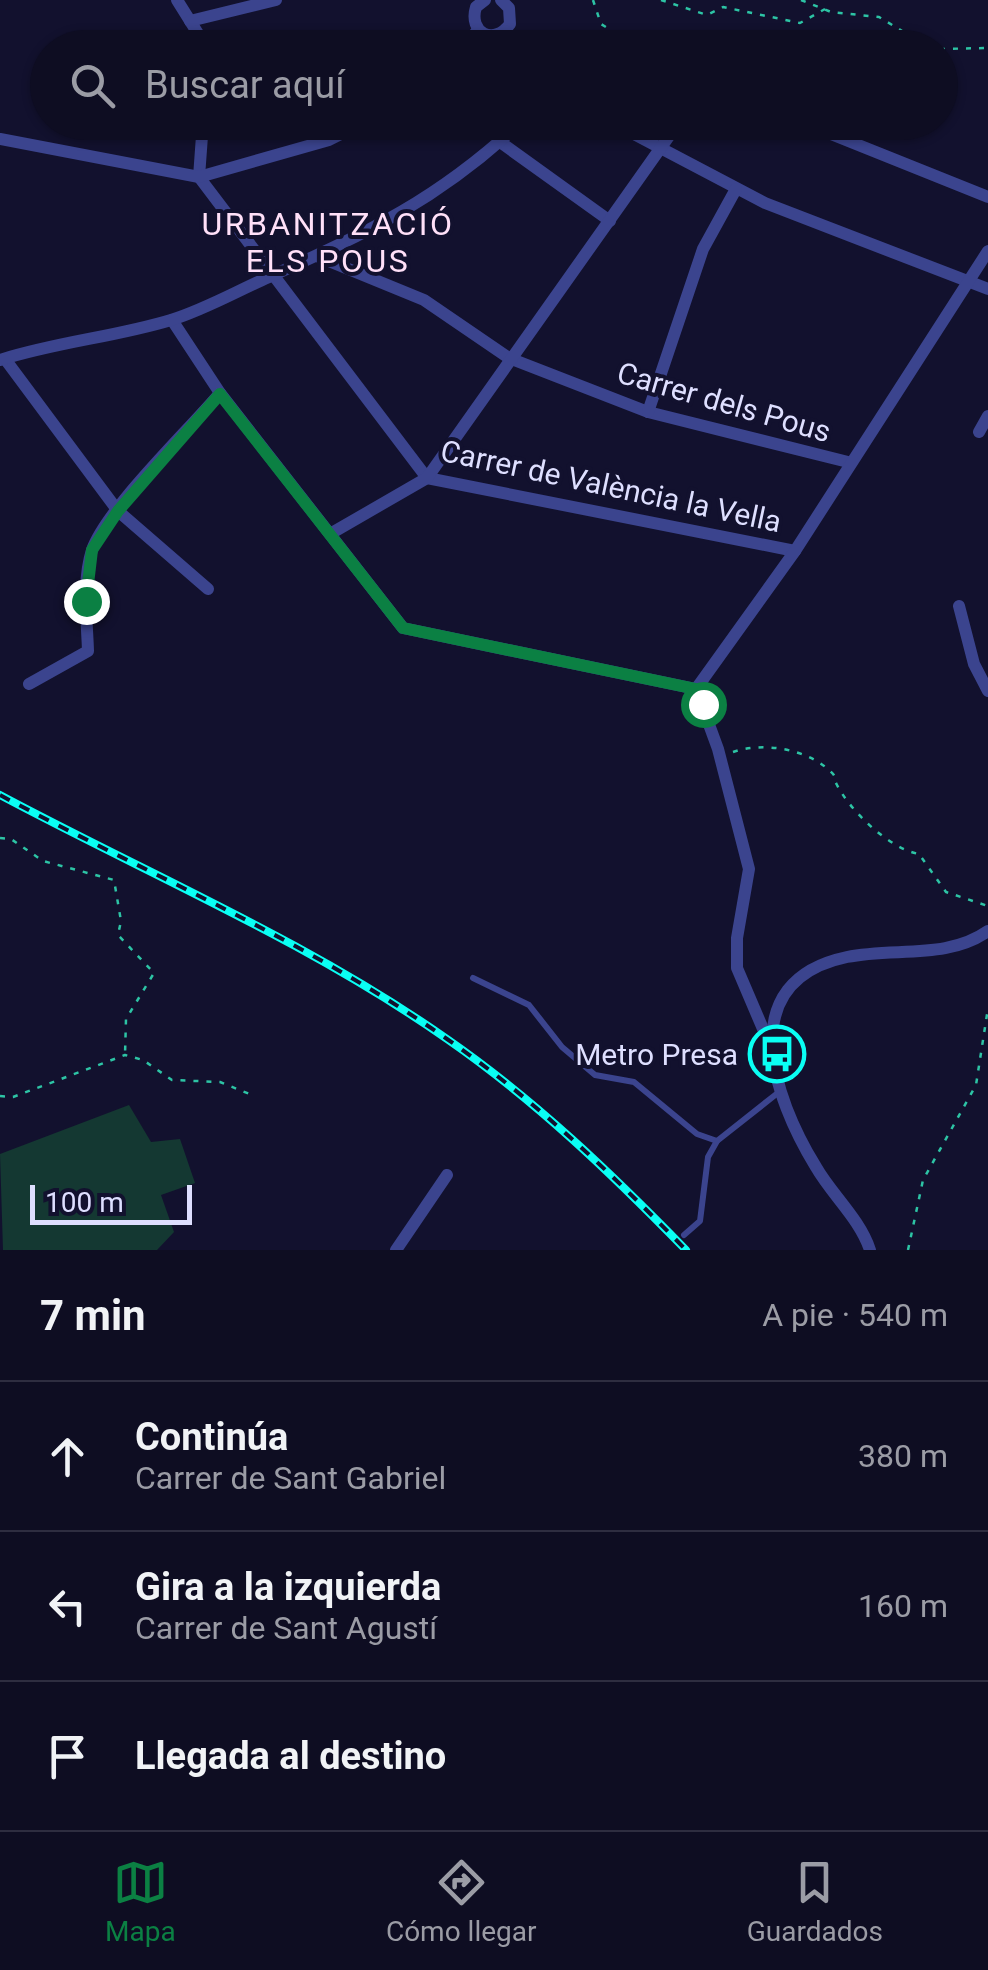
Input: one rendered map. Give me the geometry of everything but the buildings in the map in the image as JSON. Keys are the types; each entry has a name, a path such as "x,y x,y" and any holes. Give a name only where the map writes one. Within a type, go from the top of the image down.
{"street":[{"path":"178,0 196,30"},
{"path":"190,21 276,0"},
{"path":"501,0 511,15 505,30"},
{"path":"478,30 473,14 481,1"},
{"path":"0,138 199,177 329,140"},
{"path":"199,177 202,140"},
{"path":"644,140 736,189 988,289"},
{"path":"330,534 427,478 665,140"},
{"path":"845,140 988,197"},
{"path":"208,588 118,511 3,359 71,339 172,320 319,257 420,204 500,142 610,221"},
{"name":"Carrer de València la Vella","path":"199,177 427,478 795,551"},
{"path":"648,412 703,250 736,189"},
{"path":"696,689 795,551 848,462 988,252"},
{"name":"Carrer dels Pous","path":"319,257 424,300 509,358 648,412 848,462"},
{"path":"172,320 220,394 403,628 696,689"},
{"path":"29,684 88,651 86,601 92,550 118,511 220,394"},
{"path":"979,432 988,416"},
{"path":"959,606 974,664 988,692"},
{"path":"696,689 720,756 750,870 738,938 738,968 772,1050 780,1091 816,1167 870,1250"},
{"path":"772,1050 776,1004 796,982 823,966 866,953 957,946 988,931"},
{"path":"396,1250 447,1175"}],"lane":[{"path":"473,978 530,1005 562,1047 596,1075 634,1082 697,1134 717,1141"},
{"path":"684,1234 700,1220 708,1157 717,1141 780,1091"}],"path":[{"path":"592,0 601,24 611,30"},
{"path":"661,0 707,14 724,6 800,23 824,9"},
{"path":"801,0 824,9 878,17 900,30"},
{"path":"958,49 988,48"},
{"path":"720,756 753,745 787,750 818,764 831,772 860,817 901,850 920,854 946,892 988,906"},
{"path":"0,838 11,839 43,860 114,880 121,921 118,935 154,972 132,1002 126,1019 125,1055"},
{"path":"908,1250 922,1180 976,1085 988,1008"},
{"path":"0,1096 14,1097 125,1055 143,1060 172,1080 220,1082 252,1095"}],"green space":[{"path":"129,1105 151,1142 180,1139 195,1183 161,1195 174,1232 157,1250 3,1250 0,1154"}],"railway":[{"path":"0,795 284,940 447,1039 542,1112 686,1250"}],"place":[{"name":"Metro Presa","path":"777,1054"}],"district":[{"name":"URBANITZACIÓ ELS POUS","path":"328,242"}],"route":[{"path":"86,601 92,550 118,511 220,394 403,628 696,689 703,704"}]}
